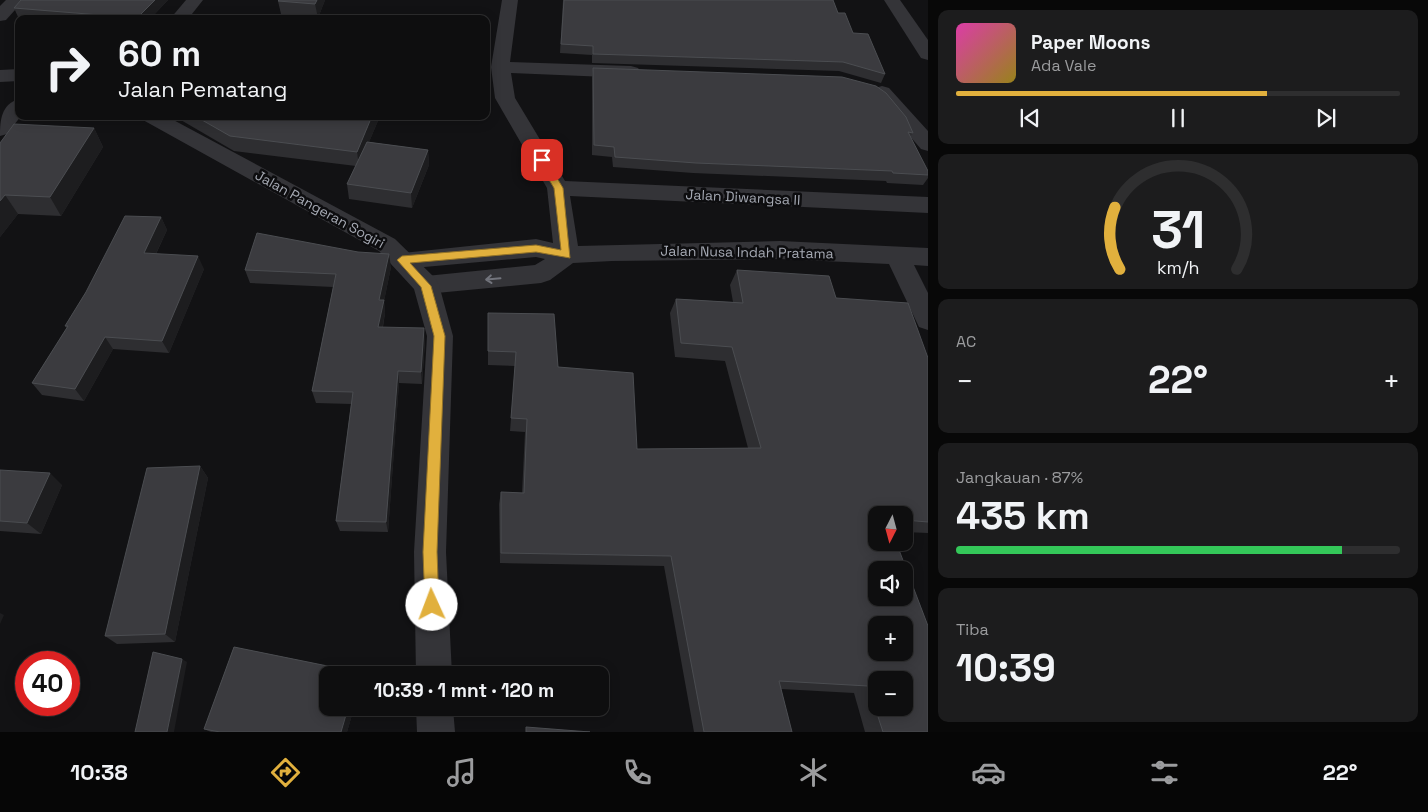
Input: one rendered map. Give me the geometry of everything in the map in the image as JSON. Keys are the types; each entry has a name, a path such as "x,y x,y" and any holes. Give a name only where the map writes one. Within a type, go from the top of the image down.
{"street":[{"path":"0,16 16,0"},
{"path":"182,15 195,0"},
{"path":"426,286 541,274 567,255 558,188 505,98 500,67 510,0"},
{"path":"892,0 928,54"},
{"path":"500,67 649,72"},
{"path":"0,76 15,75"},
{"path":"862,84 879,90 889,98 928,144"},
{"path":"0,130 15,110"},
{"name":"Jalan Pangeran Sogiri","path":"157,120 356,226 387,245 426,286 440,336 430,552 434,666"},
{"name":"Jalan Diwangsa II","path":"558,188 928,205"},
{"name":"Jalan Nusa Indah Pratama","path":"402,260 536,248 567,255 632,251 780,250 928,257"},
{"path":"897,255 928,320"},
{"path":"435,716 436,732"}],"building":[{"path":"21,0 155,0 140,15 100,15 14,8"},
{"path":"279,0 317,0 315,4"},
{"path":"564,0 833,0 838,13 845,13 853,33 868,34 885,74 843,62 593,54 593,46 561,44"},
{"path":"593,68 842,77 876,86 886,93 906,117 913,133 908,132 928,171 928,175 893,173 892,171 696,163 615,157 614,147 594,145"},
{"path":"202,120 370,120 357,152 230,136"},
{"path":"14,124 94,128 50,197 5,195 0,201 0,143"},
{"path":"367,142 428,150 411,193 347,184"},
{"path":"125,216 161,217 144,253 198,256 162,341 105,337 75,389 32,383 68,326 65,326 86,292"},
{"path":"257,233 358,252 389,254 379,300 384,300 378,327 424,328 421,372 398,371 386,522 336,521 353,392 312,391 336,274 245,270"},
{"path":"737,270 829,276 836,298 908,303 928,358 928,522 913,521 913,506 868,506 868,551 899,551 903,561 868,561 868,606 913,606 913,587 928,626 928,732 883,732 878,716 913,716 913,671 868,671 868,686 779,681 792,732 704,732 671,556 501,553 501,492 524,493 527,419 511,418 516,352 488,351 488,313 554,314 558,367 633,373 637,449 761,448 732,347 681,343 676,299 743,303"},
{"path":"200,466 165,634 105,636 147,468"},
{"path":"0,470 50,473 27,523 0,521"},
{"path":"234,647 327,666 319,666 319,716 346,716 341,732 220,732 204,729"},
{"path":"153,652 182,659 167,732 135,732"},
{"path":"526,727 590,732 526,732"}],"route":[{"path":"432,605 430,552 440,336 426,286 402,260 536,248 567,255 558,188 542,160"}]}
